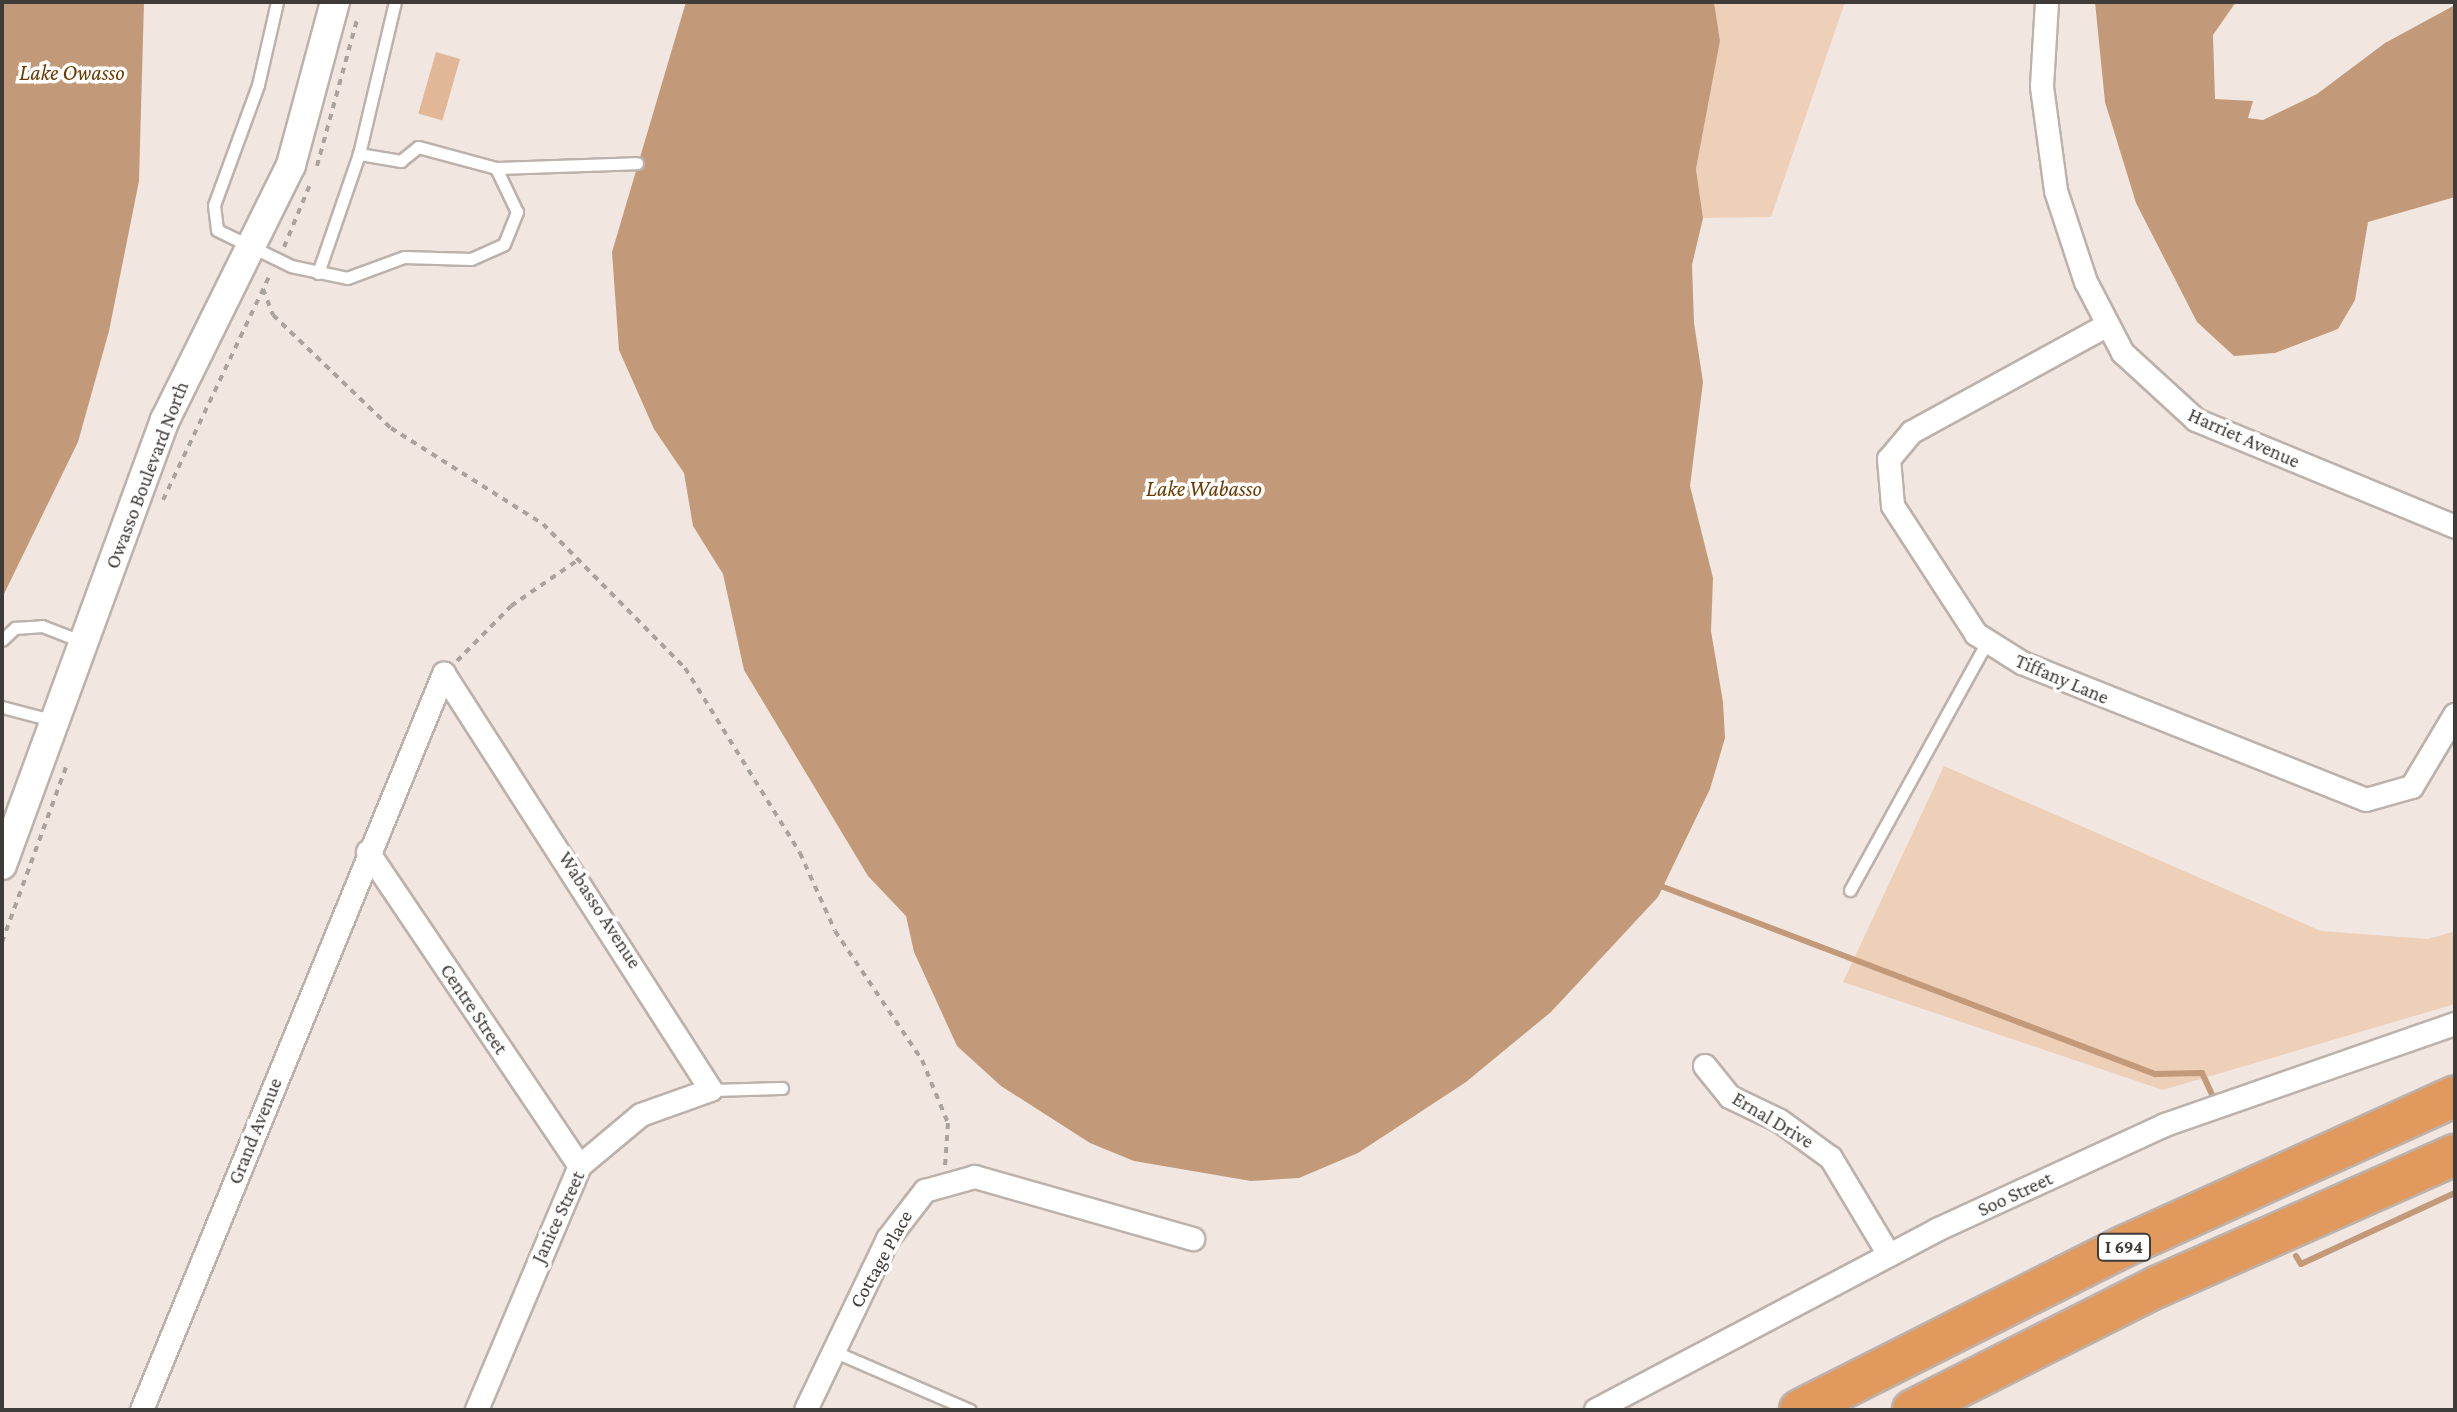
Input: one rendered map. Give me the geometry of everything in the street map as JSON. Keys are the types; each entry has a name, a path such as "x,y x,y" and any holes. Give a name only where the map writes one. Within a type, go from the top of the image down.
{"highway":[{"name":"I 694","path":"1800,1410 2125,1246 2455,1096"},
{"name":"I 694","path":"1913,1410 2159,1286 2455,1155"}],"street":[{"name":"Harriet Avenue","path":"2047,2 2042,87 2056,191 2106,326 2144,378 2196,420 2453,519"},
{"name":"Owasso Boulevard North","path":"2,865 174,399 266,256 306,124 346,9"},
{"name":"Tiffany Lane","path":"2106,326 1912,432 1889,459 1893,506 1956,608 1987,642 2022,663 2366,800 2412,787 2455,715"},
{"name":"Grand Avenue","path":"142,1410 368,852 444,674"},
{"name":"Wabasso Avenue","path":"444,674 711,1090"},
{"name":"Centre Street","path":"368,852 580,1166"},
{"name":"Soo Street","path":"1596,1410 1889,1255 2165,1125 2455,1024"},
{"name":"Ernal Drive","path":"1705,1066 1730,1097 1780,1121 1831,1158 1889,1255"},
{"name":"Janice Street","path":"477,1410 580,1166 641,1115 711,1090"},
{"path":"949,1181 1001,1182 1193,1239"},
{"name":"Cottage Place","path":"806,1410 833,1351 910,1205 949,1181"}],"lane":[{"path":"277,2 254,98 214,205 217,230 266,256 318,273 361,278 404,257 447,259 489,255 508,236 517,212 496,168"},
{"path":"318,273 359,154 395,2"},
{"path":"359,154 401,161 418,147 496,168 637,163"},
{"path":"2,640 15,628 42,626 84,642"},
{"path":"1850,890 1987,642"},
{"path":"2,707 55,721"},
{"path":"711,1090 782,1088"},
{"path":"833,1351 970,1410"}],"path":[{"path":"161,505 263,289 266,256 330,130 346,9"},
{"path":"263,289 273,315 391,428 543,524 685,668 715,726 747,761 835,931 922,1060 948,1123 949,1181"},
{"path":"444,674 511,606 578,560"},
{"path":"2,942 69,758"}],"shaded area":[{"path":"1714,2 1845,2 1771,217 1703,218 1696,169 1720,41"},
{"path":"1944,766 2321,931 2428,939 2455,931 2455,1004 2163,1090 1843,982"}],"water":[{"name":"Lake Owasso","path":"2,2 144,2 139,181 109,331 78,442 2,598"},
{"name":"Lake Wabasso","path":"686,2 1714,2 1720,41 1696,169 1703,218 1692,265 1694,323 1703,382 1690,486 1713,578 1711,631 1723,702 1725,738 1710,789 1658,897 1551,1012 1466,1082 1358,1153 1299,1178 1251,1181 1134,1161 1090,1143 1001,1086 957,1046 914,952 906,916 868,876 744,670 723,574 693,526 684,473 654,429 619,350 612,252"},
{"path":"2095,2 2236,2 2213,35 2215,99 2253,101 2248,118 2263,120 2317,94 2385,43 2455,5 2455,197 2368,222 2355,300 2338,329 2275,353 2234,356 2197,322 2136,203 2105,102"}],"building":[{"path":"436,52 460,59 442,120 418,114"}],"waterway":[{"path":"1658,885 2155,1074 2202,1073 2212,1094"},
{"path":"2296,1256 2301,1264 2455,1193"}]}
